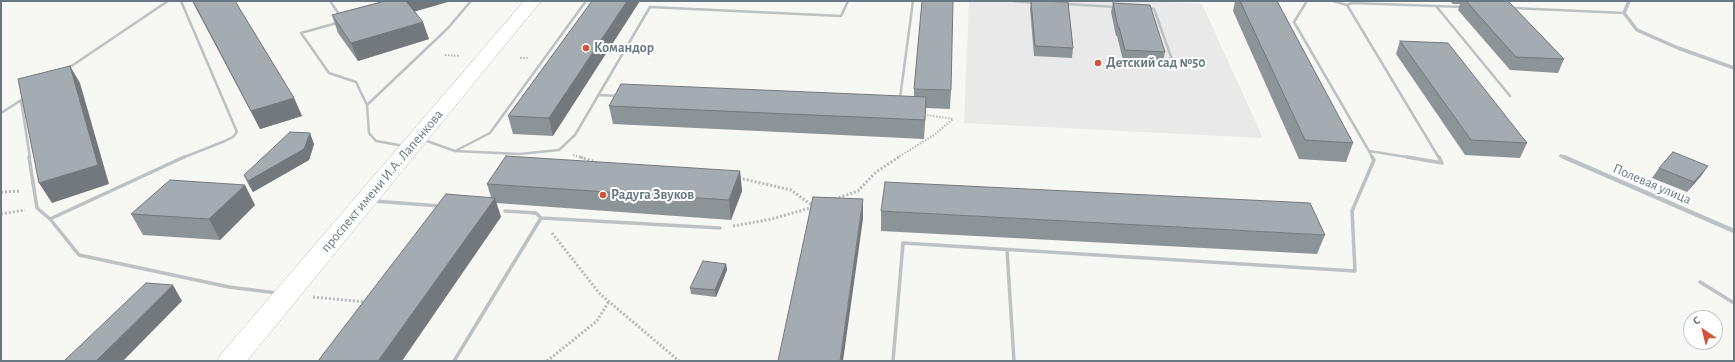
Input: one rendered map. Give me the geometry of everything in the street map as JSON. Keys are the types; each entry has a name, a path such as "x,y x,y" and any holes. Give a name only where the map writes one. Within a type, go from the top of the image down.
{"main road":[{"name":"проспект имени И.А. Лапенкова","path":"231,361 533,1"}],"street":[{"path":"1628,1 1624,13 1637,30 1678,48 1734,68"},
{"name":"Полевая улица","path":"1561,156 1734,231"}],"lane":[{"path":"66,70 168,1"},
{"path":"50,219 175,161 226,141 233,137 237,132 181,1"},
{"path":"330,1 344,21 301,33 330,73 356,82 367,105 369,133 376,141 415,143 456,151 519,154 559,150 575,135 650,7 841,16 848,1"},
{"path":"367,105 448,28 471,1"},
{"path":"456,151 490,133 586,1"},
{"path":"900,100 913,1"},
{"path":"1014,1 1040,3"},
{"path":"893,361 903,243 1355,271 1352,211 1374,160 1294,22 1307,1"},
{"path":"1333,1 1347,5 1352,3 1466,7"},
{"path":"1063,4 1124,7"},
{"path":"1347,5 1442,163 1369,151"},
{"path":"1436,6 1510,96"},
{"path":"1146,8 1154,9 1175,68"},
{"path":"1516,14 1511,8 1624,13"},
{"path":"1,113 28,95"},
{"path":"599,95 622,96"},
{"path":"21,100 37,208 50,219 79,255 229,287 287,295"},
{"path":"366,200 442,206"},
{"path":"505,210 536,213 541,218 720,228"},
{"path":"454,361 541,218"},
{"path":"1008,250 1014,361"},
{"path":"1700,282 1734,303"}],"path":[{"path":"445,55 460,56"},
{"path":"828,202 858,191 876,172 934,135 953,119 926,115"},
{"path":"559,150 606,165"},
{"path":"737,178 791,190 813,207"},
{"path":"1,192 35,191"},
{"path":"720,228 772,219 821,204"},
{"path":"1,214 37,208"},
{"path":"541,218 600,294 679,361"},
{"path":"287,295 370,302"},
{"path":"547,361 597,321 609,301"}],"shaded area":[{"name":"Детский сад №50","path":"969,1 1150,1 1202,4 1263,138 964,123"}],"building":[{"path":"193,1 235,1 294,98 251,111"},
{"path":"385,1 406,1 423,22 351,43 332,15"},
{"path":"592,1 627,1 549,118 508,116"},
{"path":"922,1 953,1 951,90 914,89"},
{"path":"1031,1 1068,2 1073,48 1035,46"},
{"path":"1240,1 1277,1 1353,143 1305,140"},
{"path":"1466,1 1508,1 1564,59 1516,57"},
{"path":"1113,3 1150,5 1165,52 1125,50"},
{"path":"1400,41 1448,43 1527,143 1471,140"},
{"path":"70,66 98,165 39,183 18,79"},
{"path":"621,84 926,97 925,120 609,106"},
{"path":"290,132 310,133 304,149 248,181 244,175"},
{"path":"1673,152 1708,166 1694,182 1659,168"},
{"path":"506,156 740,171 729,200 487,184"},
{"path":"170,180 245,185 209,219 131,214"},
{"path":"885,182 1310,203 1325,235 881,211"},
{"path":"446,194 495,198 378,361 318,361"},
{"path":"813,197 863,199 840,361 778,361"},
{"path":"703,261 726,264 715,290 690,288"},
{"path":"146,283 173,285 96,361 64,361"}],"place":[{"name":"Командор","path":"586,48"},
{"name":"Детский сад №50","path":"1098,63"},
{"name":"Радуга Звуков","path":"603,195"}]}
